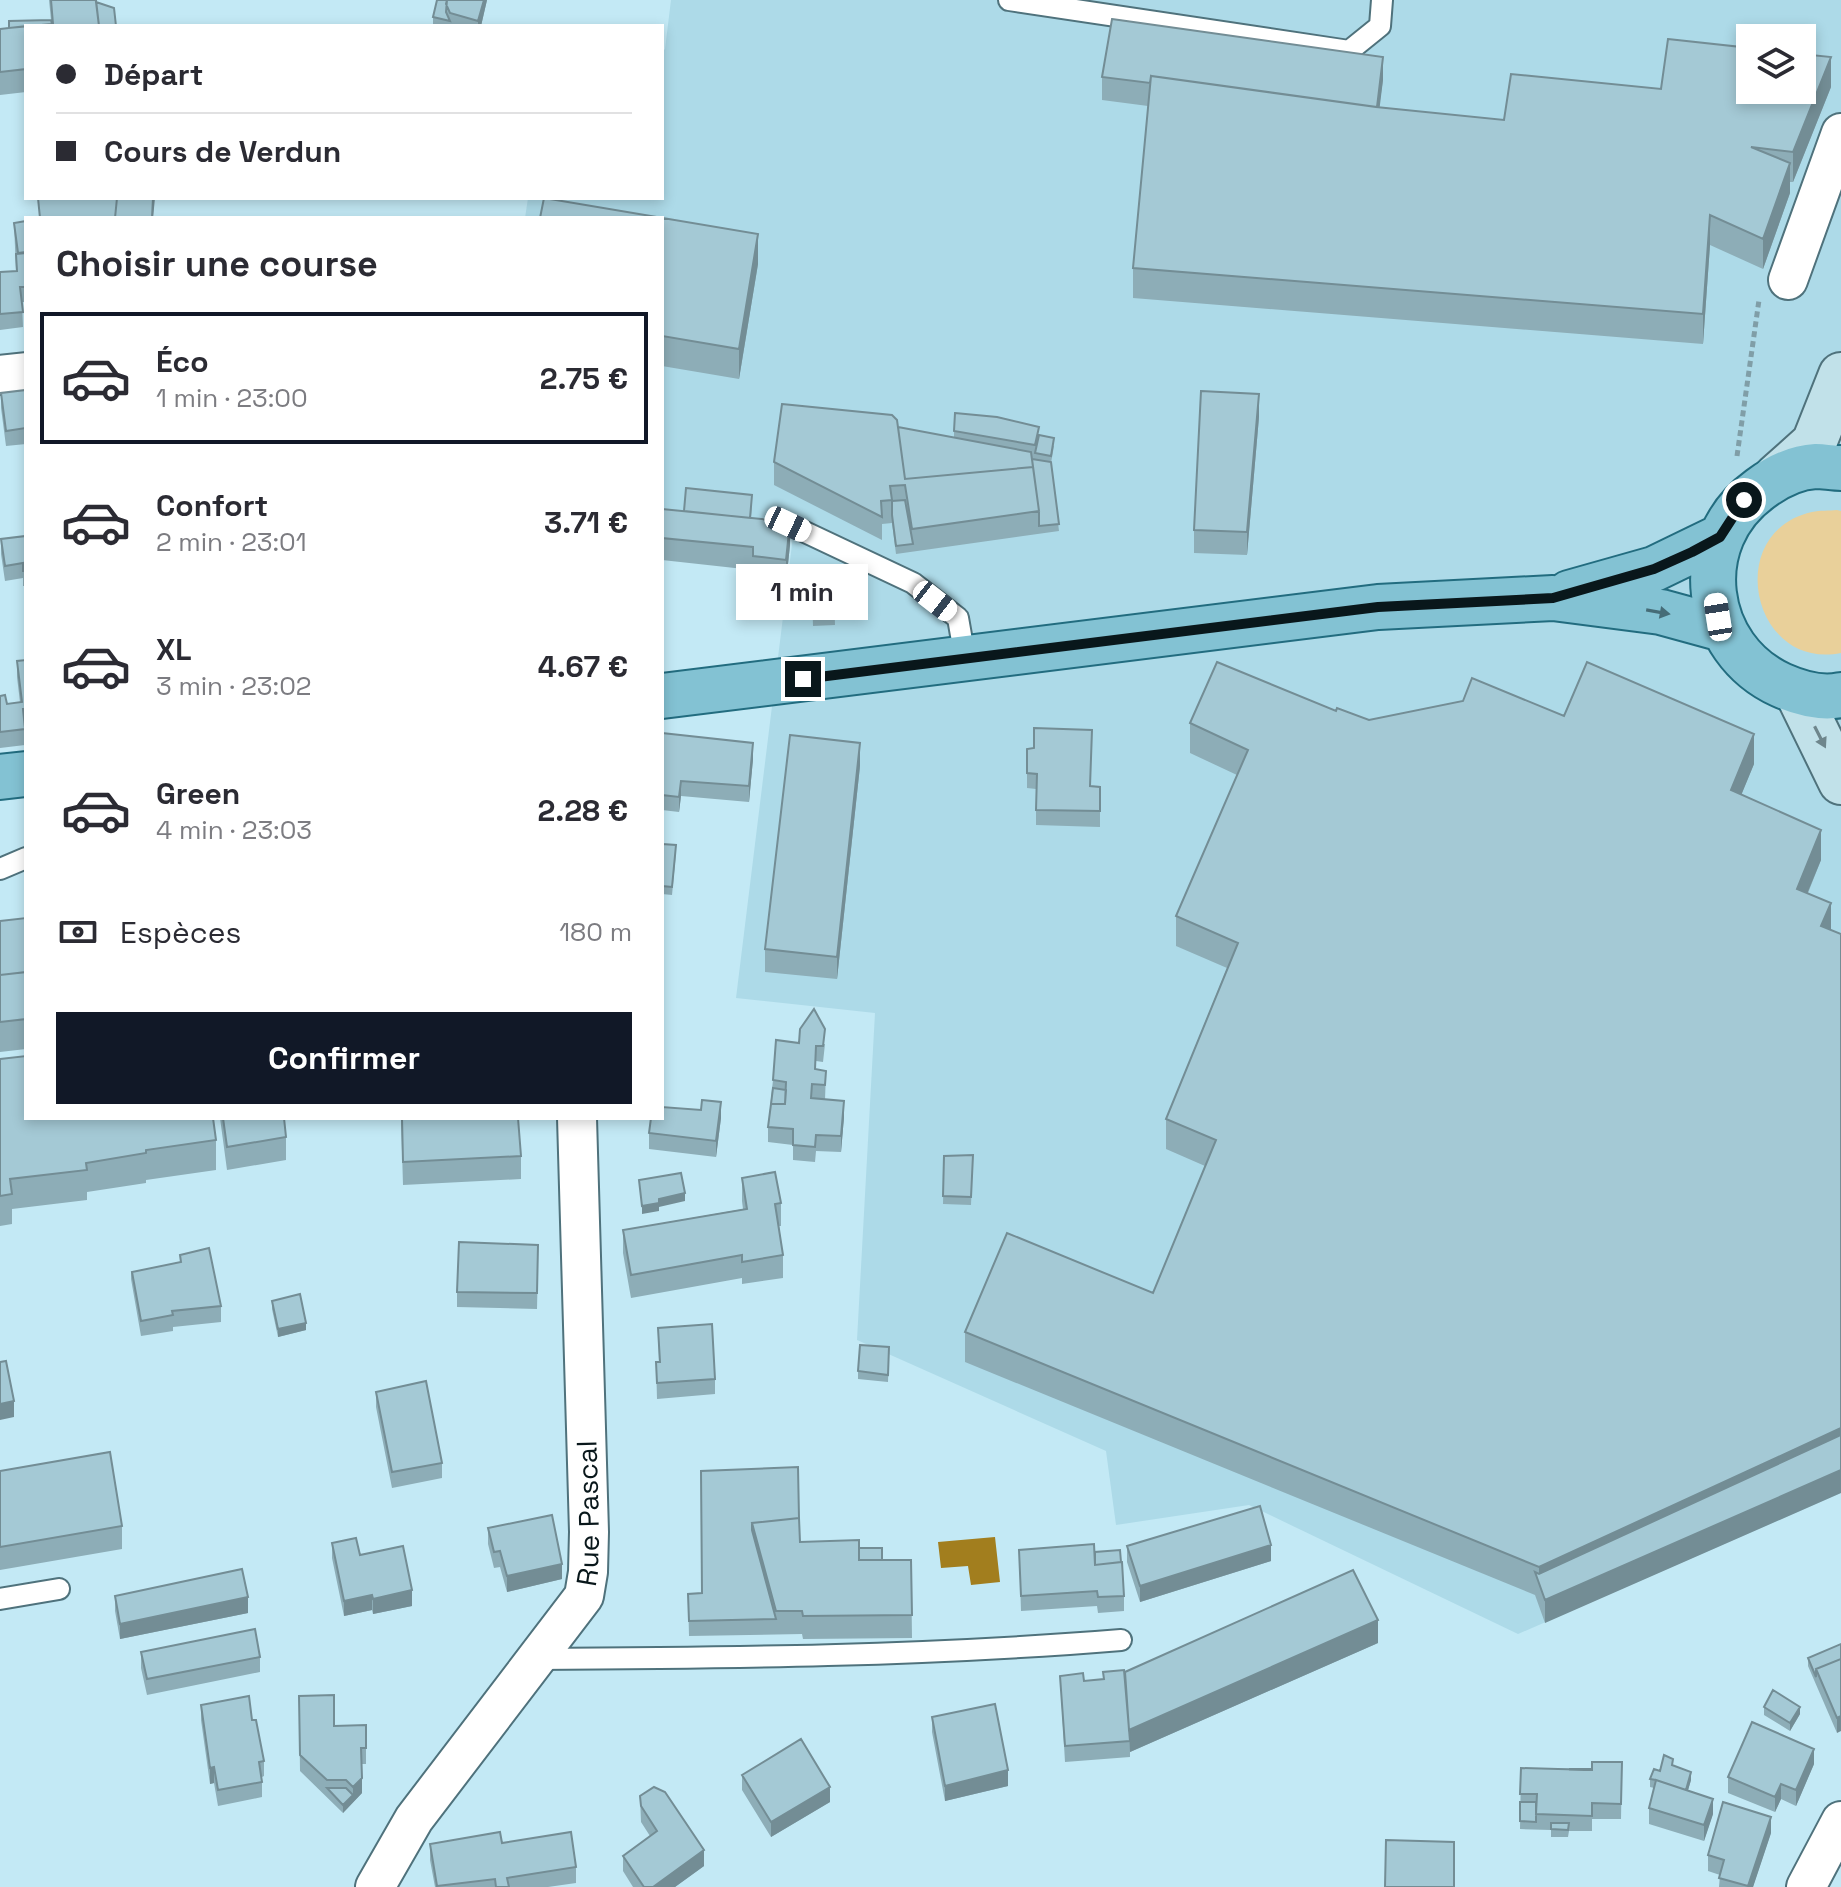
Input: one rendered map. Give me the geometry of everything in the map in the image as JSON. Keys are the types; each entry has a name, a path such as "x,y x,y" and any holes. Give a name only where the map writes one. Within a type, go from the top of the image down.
{"main road":[{"path":"1553,598 1654,569 1720,537 1760,489 1814,443 1841,375"},
{"path":"1760,489 1814,466 1841,468"},
{"path":"1720,537 1712,580 1718,617 1735,651 1762,677 1797,692 1841,695"},
{"path":"664,696 1378,607 1553,598 1661,612 1723,629"},
{"path":"1797,692 1841,782"},
{"path":"0,777 24,774"}],"street":[{"path":"1788,280 1841,133"},
{"path":"0,375 24,372"},
{"name":"Rue Pascal","path":"375,1887 414,1819 584,1596 588,1572 577,1120"},
{"path":"1806,1887 1841,1821"}],"lane":[{"path":"1009,0 1349,51 1380,26 1382,0"},
{"path":"788,524 913,583 958,618 965,658"},
{"path":"0,869 24,859"},
{"path":"0,1599 59,1589"},
{"path":"534,1659 751,1658 1007,1650 1121,1640"}],"path":[{"path":"1760,489 1735,471 1759,297 1788,280"}],"shaded area":[{"path":"671,0 1841,0 1841,1493 1518,1634 1249,1505 1116,1525 1106,1451 857,1340 875,1013 736,998 793,536 664,527 664,216 525,216 528,200 664,200 664,50"},
{"path":"1841,511 1841,653 1811,653 1786,641 1769,622 1759,597 1758,570 1766,545 1784,525 1812,512"},
{"path":"995,1537 1000,1582 971,1585 968,1566 941,1568 938,1542"}],"building":[{"path":"51,0 96,0 99,24 53,24"},
{"path":"437,0 447,0 446,12 450,21 433,17"},
{"path":"447,0 484,0 478,21 450,13"},
{"path":"96,2 114,8 116,24 99,24"},
{"path":"1112,19 1383,57 1377,107 1151,76 1150,83 1102,77"},
{"path":"51,20 52,24 24,24 24,27 9,28 9,21"},
{"path":"24,26 24,69 0,72 0,29"},
{"path":"1668,39 1736,46 1736,104 1812,104 1793,152 1751,147 1790,163 1763,239 1710,215 1703,314 1133,268 1151,76 1376,107 1504,120 1511,74 1661,89"},
{"path":"1816,55 1831,57 1816,94"},
{"path":"38,200 117,200 115,216 40,216"},
{"path":"117,200 153,200 152,216 115,216"},
{"path":"544,200 556,200 651,216 540,216"},
{"path":"664,218 758,234 739,349 664,336"},
{"path":"24,221 24,252 18,253 14,223"},
{"path":"24,253 24,287 20,287 23,312 0,314 0,272 17,271 16,254"},
{"path":"24,390 24,428 6,431 1,393"},
{"path":"1201,391 1259,394 1247,532 1194,530"},
{"path":"782,404 892,415 897,420 905,479 1033,467 1039,511 912,529 905,485 890,486 892,500 881,501 882,517 774,462"},
{"path":"955,413 997,417 1039,427 1035,445 954,431"},
{"path":"898,427 1031,452 1033,467 905,479"},
{"path":"1039,435 1054,438 1051,456 1035,453"},
{"path":"1032,459 1051,462 1059,524 1039,526"},
{"path":"686,488 752,495 750,518 684,511"},
{"path":"905,500 913,544 896,546 892,501"},
{"path":"664,509 790,522 786,560 753,556 753,547 664,538"},
{"path":"24,536 24,571 23,563 5,566 1,539"},
{"path":"812,594 834,594 835,617 813,618"},
{"path":"24,660 24,729 0,732 0,696 5,695 7,704 22,702 17,661"},
{"path":"1217,662 1336,711 1337,708 1369,720 1463,701 1472,678 1564,716 1587,662 1754,734 1731,790 1821,830 1797,889 1831,903 1821,926 1841,934 1841,1428 1539,1567 965,1332 1007,1233 1153,1293 1216,1140 1166,1119 1238,943 1176,916 1248,750 1190,723"},
{"path":"1034,728 1092,730 1090,786 1100,787 1100,811 1036,810 1037,774 1027,773 1027,749 1034,748"},
{"path":"664,733 753,743 749,786 681,781 679,797 664,795"},
{"path":"790,735 860,743 837,957 765,949"},
{"path":"664,844 676,845 672,887 664,886"},
{"path":"24,918 24,972 0,975 0,921"},
{"path":"24,972 24,1019 0,1022 0,975"},
{"path":"814,1009 825,1029 823,1046 816,1046 815,1069 826,1071 825,1085 812,1084 811,1098 844,1101 841,1136 816,1135 815,1147 793,1145 793,1129 768,1127 771,1104 785,1104 786,1082 773,1080 776,1040 799,1043 800,1029"},
{"path":"24,1056 24,1120 213,1120 216,1140 86,1163 87,1170 10,1179 12,1194 0,1196 0,1059"},
{"path":"773,1088 786,1090 785,1104 771,1104"},
{"path":"702,1100 721,1102 716,1141 649,1133 651,1120 664,1120 664,1107 701,1110"},
{"path":"223,1120 284,1120 286,1137 227,1147"},
{"path":"402,1120 518,1120 521,1156 403,1162"},
{"path":"973,1155 971,1197 943,1196 944,1156"},
{"path":"775,1172 781,1203 775,1204 783,1255 742,1262 742,1255 631,1275 623,1230 747,1209 742,1178"},
{"path":"681,1173 685,1193 642,1206 639,1180"},
{"path":"459,1242 538,1245 537,1293 457,1292"},
{"path":"209,1248 221,1306 172,1311 173,1315 141,1321 132,1272 181,1262 180,1255"},
{"path":"300,1294 306,1323 278,1329 272,1301"},
{"path":"712,1324 715,1379 657,1383 656,1362 660,1362 658,1328"},
{"path":"860,1345 889,1347 888,1375 858,1371"},
{"path":"6,1361 14,1401 0,1404 0,1362"},
{"path":"426,1381 442,1463 392,1472 376,1392"},
{"path":"1841,1435 1841,1470 1545,1600 1535,1572 1539,1574"},
{"path":"110,1452 122,1526 0,1547 0,1471"},
{"path":"798,1467 799,1518 752,1523 776,1619 689,1621 688,1594 702,1593 701,1471"},
{"path":"1260,1506 1271,1545 1140,1586 1127,1546"},
{"path":"552,1515 562,1564 507,1576 500,1551 494,1552 488,1528"},
{"path":"799,1518 800,1542 859,1540 859,1560 911,1560 912,1615 803,1616 802,1611 776,1611 752,1523"},
{"path":"356,1538 360,1555 403,1546 412,1590 373,1599 372,1595 344,1601 332,1543"},
{"path":"1094,1544 1095,1565 1122,1562 1124,1596 1098,1597 1097,1591 1021,1596 1019,1550"},
{"path":"859,1548 882,1548 882,1560 859,1560"},
{"path":"1120,1550 1121,1562 1095,1565 1095,1552"},
{"path":"242,1569 248,1597 120,1624 115,1596"},
{"path":"1353,1570 1378,1620 1129,1730 1125,1672"},
{"path":"255,1629 260,1657 147,1679 141,1652"},
{"path":"1841,1644 1841,1659 1816,1669 1816,1677 1808,1658"},
{"path":"1841,1659 1841,1716 1837,1718 1816,1669"},
{"path":"1124,1670 1130,1741 1065,1746 1060,1676 1083,1673 1084,1681 1104,1679 1103,1672"},
{"path":"1773,1690 1800,1707 1790,1723 1764,1707"},
{"path":"334,1695 334,1726 366,1725 366,1748 361,1748 362,1778 353,1787 346,1780 327,1780 300,1755 299,1696"},
{"path":"249,1696 252,1720 256,1720 264,1761 259,1762 262,1782 218,1790 214,1767 210,1768 201,1705"},
{"path":"995,1704 1008,1770 945,1786 932,1717"},
{"path":"1752,1722 1814,1749 1796,1790 1781,1784 1775,1797 1728,1777"},
{"path":"801,1739 830,1787 771,1822 742,1775"},
{"path":"1664,1755 1673,1759 1672,1765 1691,1772 1686,1790 1650,1779 1654,1769 1660,1771"},
{"path":"1592,1762 1622,1762 1621,1804 1592,1803 1592,1816 1536,1814 1537,1794 1520,1794 1521,1768 1592,1770"},
{"path":"1656,1780 1713,1799 1704,1825 1649,1808"},
{"path":"654,1787 665,1792 704,1850 653,1887 644,1887 623,1856 657,1831 641,1806 640,1796"},
{"path":"327,1788 346,1788 353,1795 343,1805"},
{"path":"1520,1802 1536,1802 1536,1822 1520,1821"},
{"path":"1723,1802 1771,1817 1748,1886 1719,1878 1724,1860 1708,1855"},
{"path":"1551,1823 1569,1823 1568,1830 1551,1829"},
{"path":"500,1832 502,1843 571,1832 576,1867 507,1878 509,1887 496,1887 495,1879 437,1886 430,1844"},
{"path":"1386,1840 1454,1842 1454,1887 1385,1887"}],"route":[{"path":"803,679 1378,607 1553,598 1654,569 1692,552 1720,537 1744,500"}]}
